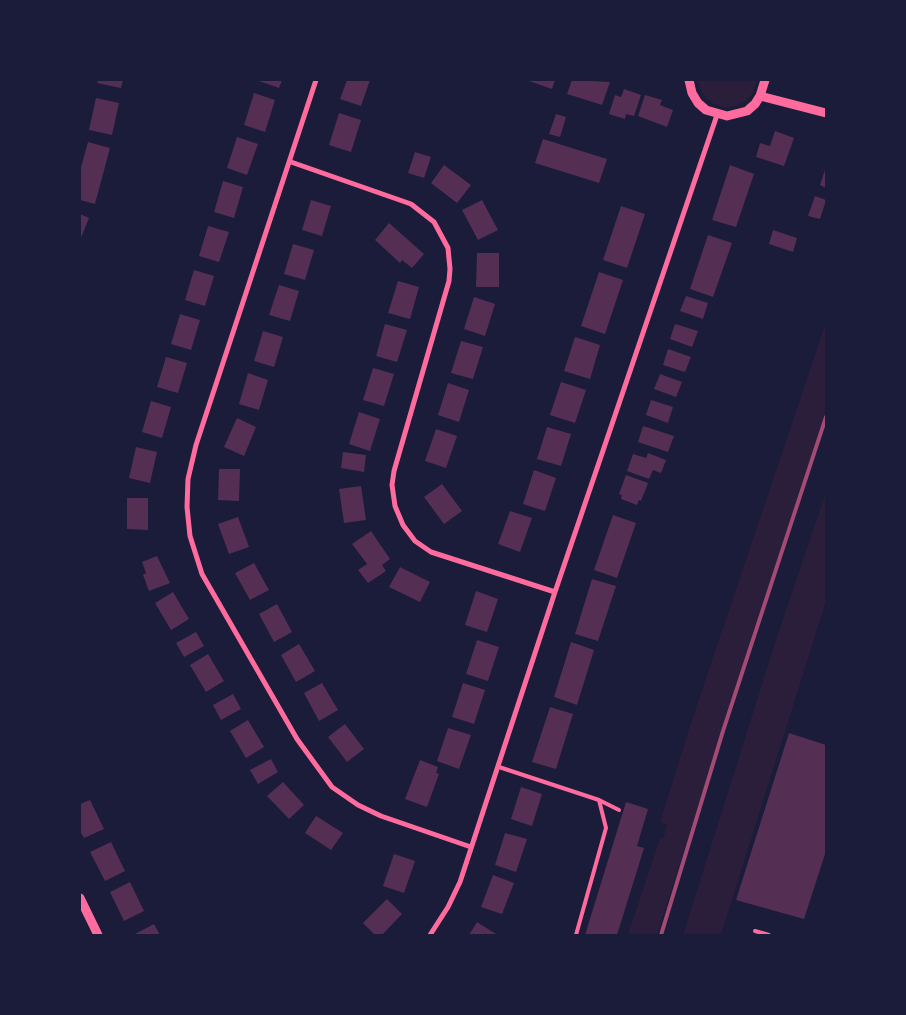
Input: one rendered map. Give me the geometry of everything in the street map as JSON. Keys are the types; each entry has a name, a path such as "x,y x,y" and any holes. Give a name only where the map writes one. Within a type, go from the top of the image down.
{"street":[{"path":"316,80 291,162 196,445 188,479 187,507 193,548 202,574 297,739 332,787 358,805 381,816 471,847"},
{"path":"689,80 692,94 698,103 717,115 727,116 746,111 760,96 765,80"},
{"path":"760,96 826,113"},
{"path":"430,935 456,890 717,115"},
{"path":"291,162 411,204 434,222 448,248 449,281 394,471 392,484 395,506 403,525 415,541 431,552 555,592"},
{"path":"80,898 98,935"}],"lane":[{"path":"499,767 599,800 619,810"},
{"path":"576,935 606,828 599,800"},
{"path":"755,931 769,935"}],"shaded area":[{"path":"757,80 753,93 746,101 726,108 716,105 707,99 701,91 698,81"},
{"path":"826,322 826,413 758,618 657,935 628,935 660,838 663,839 667,825 660,822 691,723"},
{"path":"826,492 826,601 721,935 683,935 773,649"}],"building":[{"path":"98,80 123,80 121,88 97,83"},
{"path":"256,80 282,80 279,88"},
{"path":"347,80 370,80 361,106 340,99"},
{"path":"526,80 555,80 552,89"},
{"path":"572,80 610,82 602,105 567,94"},
{"path":"624,89 641,95 634,116 626,114 625,119 609,114 615,95 621,97"},
{"path":"254,93 275,100 265,132 244,125"},
{"path":"645,95 662,100 660,105 673,110 667,127 638,116"},
{"path":"96,98 119,103 112,135 89,130"},
{"path":"339,113 361,120 351,152 329,145"},
{"path":"556,114 566,117 560,137 549,134"},
{"path":"775,131 794,138 784,166 756,157 760,143 770,146"},
{"path":"237,137 258,144 247,175 227,168"},
{"path":"543,139 607,159 599,183 535,163"},
{"path":"88,142 110,148 95,204 80,200 80,171"},
{"path":"415,152 431,157 424,178 408,173"},
{"path":"444,165 471,185 457,203 431,183"},
{"path":"730,165 754,174 736,227 712,220"},
{"path":"826,167 826,188 820,185"},
{"path":"223,181 243,187 234,218 214,212"},
{"path":"815,196 826,200 820,219 808,216"},
{"path":"311,200 331,206 322,236 302,230"},
{"path":"482,200 498,230 478,240 462,210"},
{"path":"621,206 645,214 627,268 603,260"},
{"path":"80,214 89,218 80,240"},
{"path":"389,223 424,254 412,268 402,260 400,263 375,240"},
{"path":"208,226 229,232 219,262 199,256"},
{"path":"773,230 797,238 793,252 769,244"},
{"path":"708,235 732,243 713,297 690,289"},
{"path":"293,244 314,250 305,280 284,274"},
{"path":"477,253 499,253 499,287 476,287"},
{"path":"194,270 214,276 205,306 185,300"},
{"path":"599,272 623,280 605,334 581,326"},
{"path":"398,281 419,287 410,319 388,313"},
{"path":"279,285 299,291 290,321 269,315"},
{"path":"686,296 708,303 703,319 680,311"},
{"path":"474,297 495,304 485,336 464,329"},
{"path":"180,314 200,320 191,350 171,344"},
{"path":"385,324 407,330 397,362 376,356"},
{"path":"675,324 698,331 692,347 670,339"},
{"path":"263,331 283,337 274,367 254,361"},
{"path":"575,337 600,345 590,379 564,371"},
{"path":"461,341 483,347 473,379 451,373"},
{"path":"668,349 691,357 685,372 663,365"},
{"path":"166,357 187,363 178,393 157,387"},
{"path":"373,368 394,374 384,406 363,400"},
{"path":"248,373 268,380 259,410 239,404"},
{"path":"660,374 682,382 676,397 654,389"},
{"path":"561,382 586,390 575,423 550,415"},
{"path":"448,383 469,390 459,422 438,415"},
{"path":"651,400 673,407 668,423 646,415"},
{"path":"151,401 171,407 162,438 142,432"},
{"path":"359,412 380,419 370,451 349,444"},
{"path":"237,418 256,427 244,456 224,447"},
{"path":"643,426 674,436 668,452 638,442"},
{"path":"547,427 571,434 561,466 537,459"},
{"path":"436,429 457,436 446,468 425,461"},
{"path":"136,447 157,452 150,483 129,478"},
{"path":"343,452 366,455 364,472 341,468"},
{"path":"648,453 666,460 661,473 653,470 649,479 627,471 633,454 646,458"},
{"path":"219,469 240,469 239,501 218,500"},
{"path":"534,470 556,478 545,511 523,504"},
{"path":"626,475 648,483 641,501 639,500 637,505 621,499 622,495 619,494"},
{"path":"442,484 462,511 444,524 424,497"},
{"path":"361,486 366,520 344,523 339,489"},
{"path":"127,498 148,498 148,530 127,529"},
{"path":"510,511 532,518 520,552 498,544"},
{"path":"613,515 636,523 617,578 594,570"},
{"path":"238,517 249,547 229,554 218,524"},
{"path":"371,531 390,559 382,565 386,571 368,583 358,570 367,564 352,544"},
{"path":"157,556 170,583 149,591 143,575 146,573 142,562"},
{"path":"254,563 269,590 250,600 235,573"},
{"path":"400,567 430,582 420,602 389,587"},
{"path":"592,579 616,586 598,641 575,634"},
{"path":"476,591 498,599 487,632 465,625"},
{"path":"173,592 189,619 171,630 155,603"},
{"path":"277,604 292,632 274,642 259,614"},
{"path":"196,632 204,646 184,657 176,643"},
{"path":"477,640 499,647 488,681 466,674"},
{"path":"571,642 594,650 577,705 554,697"},
{"path":"299,644 315,671 296,682 281,655"},
{"path":"208,654 224,681 206,692 190,665"},
{"path":"322,683 338,710 319,721 304,693"},
{"path":"463,683 485,690 474,724 452,717"},
{"path":"233,694 241,709 221,720 213,705"},
{"path":"550,707 573,714 556,769 532,762"},
{"path":"248,720 264,747 246,758 230,731"},
{"path":"345,724 364,749 347,762 328,737"},
{"path":"448,728 471,735 459,769 437,761"},
{"path":"789,733 826,745 826,851 804,919 736,900"},
{"path":"271,759 278,772 258,784 250,770"},
{"path":"420,760 438,767 436,773 439,774 427,807 405,799"},
{"path":"283,782 304,805 289,819 267,796"},
{"path":"521,787 542,794 532,826 511,819"},
{"path":"90,800 104,829 84,838 80,831 80,804"},
{"path":"626,802 648,809 637,846 644,848 617,935 585,935"},
{"path":"316,816 343,833 331,850 305,833"},
{"path":"505,833 527,839 516,872 495,865"},
{"path":"111,842 125,871 105,881 90,852"},
{"path":"394,854 415,861 404,893 383,886"},
{"path":"493,875 514,883 502,914 481,907"},
{"path":"130,882 144,911 124,921 110,892"},
{"path":"387,899 402,914 382,935 375,935 363,923"},
{"path":"477,922 496,934 469,935"},
{"path":"154,924 160,935 133,935"}],"railway":[{"path":"661,935 723,731 826,417"}]}
